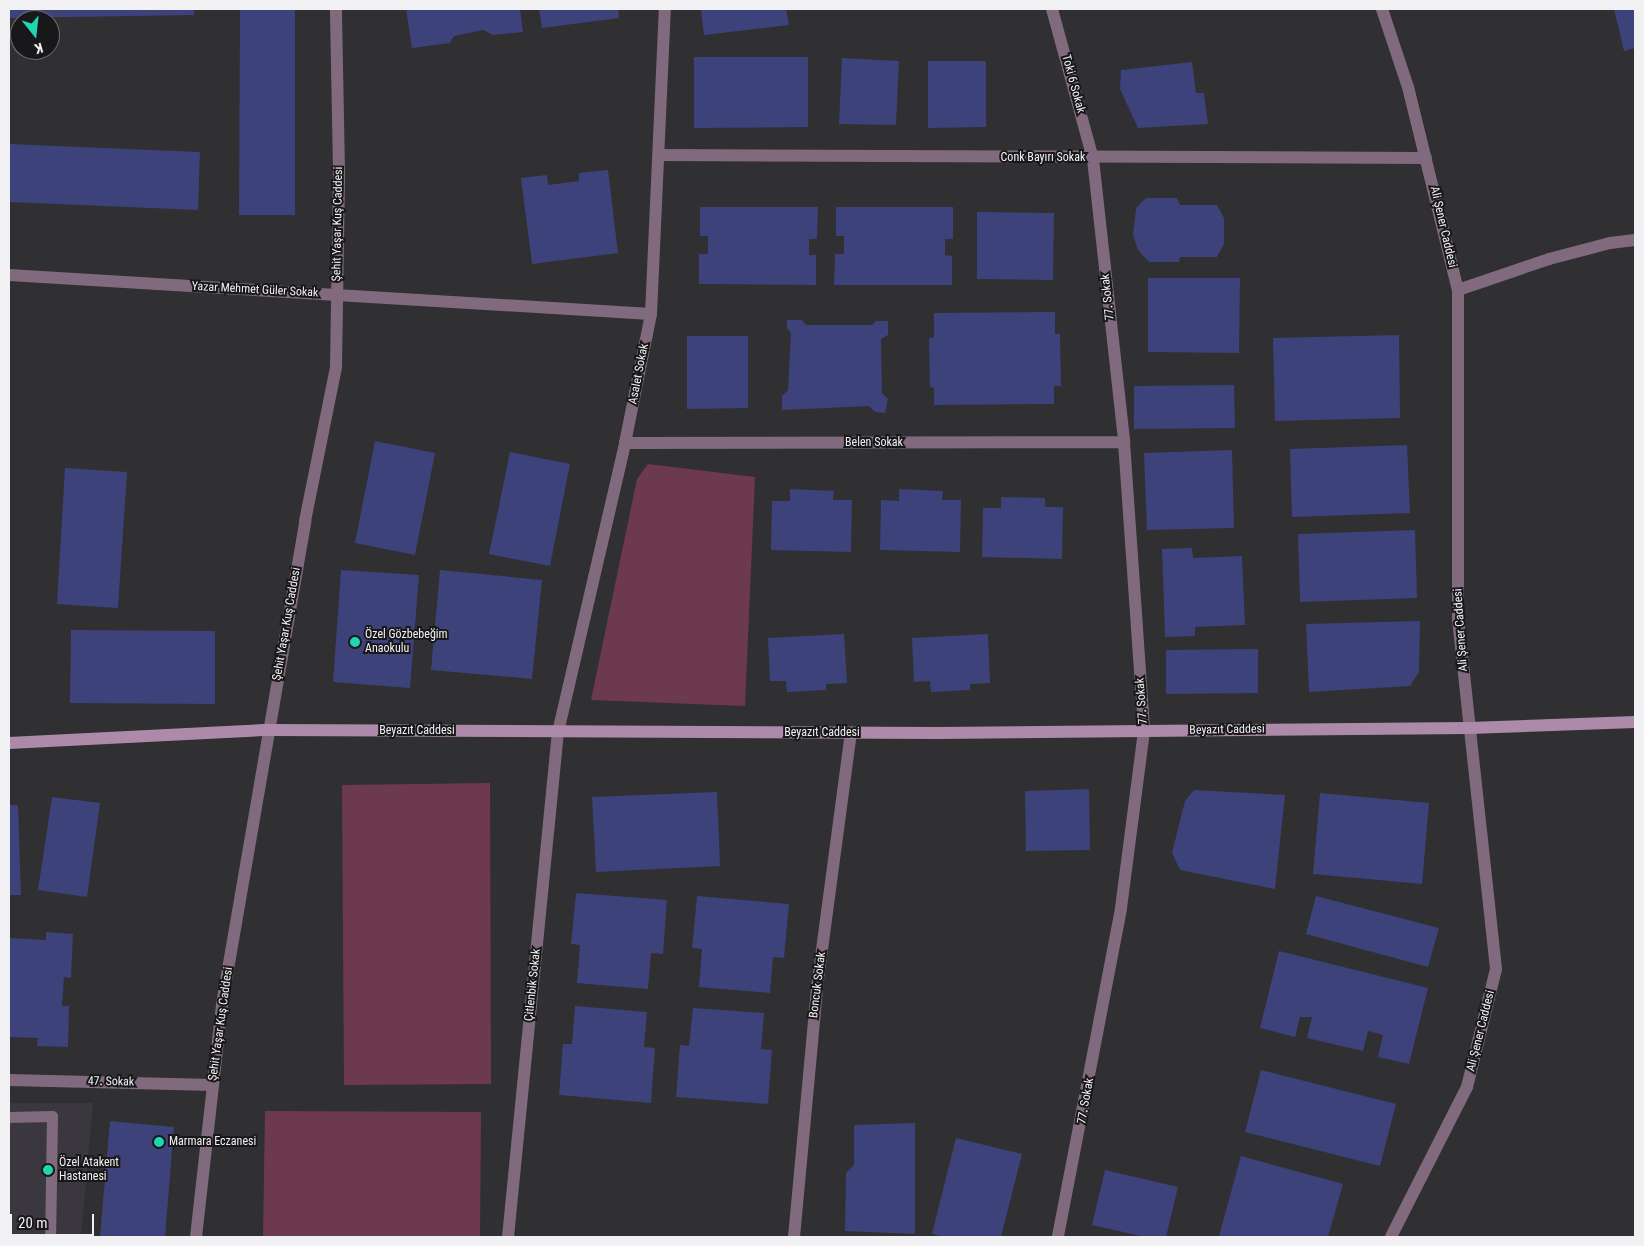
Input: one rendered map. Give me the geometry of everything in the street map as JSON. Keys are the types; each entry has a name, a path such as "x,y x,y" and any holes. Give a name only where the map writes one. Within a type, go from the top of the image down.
{"street":[{"name":"Şehit Yaşar Kuş Caddesi","path":"196,1237 222,1004 269,730 336,367 339,170 336,9"},
{"name":"Asalet Sokak","path":"558,732 625,443 651,314 665,9"},
{"name":"Toki 6 Sokak","path":"1052,9 1093,158"},
{"name":"Ali Şener Caddesi","path":"1382,9 1426,158 1458,290 1458,618 1496,969 1467,1087 1391,1237"},
{"name":"Conk Bayırı Sokak","path":"659,155 1426,158"},
{"name":"77. Sokak","path":"1058,1237 1122,909 1144,731 1124,442 1093,158"},
{"path":"1458,290 1549,259 1610,243 1635,240"},
{"name":"Yazar Mehmet Güler Sokak","path":"9,275 651,314"},
{"name":"Belen Sokak","path":"625,443 1124,442"},
{"name":"Beyazıt Caddesi","path":"9,743 269,730 851,733 1470,728 1635,722"},
{"name":"Çitlenbik Sokak","path":"508,1237 558,732"},
{"name":"Boncuk Sokak","path":"794,1237 817,987 851,733"},
{"name":"47. Sokak","path":"9,1080 213,1085"}],"lane":[{"path":"9,1116 52,1116 50,1237"}],"shaded area":[{"path":"648,464 755,477 745,706 591,700 637,479"},
{"path":"490,783 491,1084 344,1085 342,785"},
{"name":"Özel Atakent Hastanesi","path":"9,1103 93,1103 81,1237 9,1237"},
{"path":"265,1111 481,1112 480,1237 263,1237"}],"building":[{"path":"9,9 194,9 194,15 60,17 60,10 10,10 9,18"},
{"path":"240,9 295,9 295,215 239,215"},
{"path":"406,9 520,9 523,32 493,35 483,30 454,36 450,43 412,48"},
{"path":"539,9 618,9 619,18 542,28"},
{"path":"701,9 786,9 789,25 704,35"},
{"path":"1614,9 1635,9 1635,48 1624,51"},
{"path":"694,57 808,57 808,127 694,128"},
{"path":"842,58 899,61 896,125 839,124"},
{"path":"928,61 986,61 986,127 928,128"},
{"path":"1192,62 1196,93 1204,93 1208,124 1138,128 1120,89 1121,70"},
{"path":"9,144 200,152 198,210 9,202"},
{"path":"608,170 618,253 532,264 521,178 547,175 548,185 579,181 579,173"},
{"path":"1146,198 1177,198 1180,205 1217,205 1224,218 1224,244 1217,257 1180,257 1179,262 1149,262 1138,250 1133,235 1136,208"},
{"path":"700,207 818,207 817,239 809,239 809,255 816,255 816,285 699,284 699,254 708,254 708,236 700,236"},
{"path":"836,207 953,207 953,239 945,239 945,255 952,256 952,285 834,285 835,254 844,254 844,236 836,236"},
{"path":"977,212 1054,213 1053,280 977,279"},
{"path":"1148,278 1240,278 1239,353 1148,352"},
{"path":"1055,312 1055,334 1060,334 1061,386 1054,386 1054,404 934,405 934,388 930,387 929,338 934,337 934,313"},
{"path":"787,320 802,320 806,325 872,325 876,321 888,321 888,335 881,339 882,393 888,399 885,413 875,412 869,406 782,410 782,396 788,390 791,333 787,328"},
{"path":"1399,335 1400,418 1275,421 1273,338"},
{"path":"687,336 748,336 748,408 687,409"},
{"path":"1234,385 1235,428 1134,429 1134,386"},
{"path":"375,441 435,453 415,555 355,543"},
{"path":"1407,445 1410,513 1292,517 1290,449"},
{"path":"1232,450 1234,528 1147,530 1144,453"},
{"path":"510,452 570,464 550,566 489,554"},
{"path":"65,468 127,472 118,608 57,604"},
{"path":"790,489 834,491 833,500 852,500 851,552 771,550 772,501 790,501"},
{"path":"899,489 943,491 942,500 961,500 960,552 880,550 881,500 899,501"},
{"path":"1001,497 1045,498 1045,507 1063,507 1062,559 982,557 983,508 1001,508"},
{"path":"1415,530 1417,598 1300,602 1298,534"},
{"path":"1192,548 1193,558 1242,556 1245,625 1195,627 1195,636 1165,637 1162,549"},
{"path":"341,570 419,575 410,688 333,682"},
{"path":"440,570 542,580 532,679 431,670"},
{"path":"1420,621 1419,672 1410,686 1309,692 1306,624"},
{"path":"71,630 215,631 215,704 70,703"},
{"path":"844,634 847,683 826,684 826,690 787,692 786,681 770,681 768,638"},
{"path":"988,634 990,683 970,684 970,690 931,692 930,681 914,682 912,638"},
{"path":"1258,649 1258,693 1166,694 1166,650"},
{"path":"1089,789 1090,850 1026,851 1025,791"},
{"path":"1194,790 1285,795 1275,889 1180,870 1172,853 1185,801"},
{"path":"717,792 720,866 596,872 592,797"},
{"path":"1320,793 1429,803 1422,884 1313,874"},
{"path":"52,797 100,803 87,897 38,890"},
{"path":"9,805 18,805 21,895 9,895"},
{"path":"576,893 667,900 663,954 651,953 648,989 577,983 580,945 571,944"},
{"path":"697,896 789,904 784,958 773,957 770,993 699,987 702,949 692,948"},
{"path":"1316,896 1439,928 1428,967 1306,934"},
{"path":"46,932 73,934 71,978 64,977 62,1006 69,1006 68,1047 37,1046 38,1038 9,1037 9,938 46,940"},
{"path":"1279,951 1428,988 1409,1064 1378,1057 1383,1035 1368,1031 1363,1051 1307,1038 1312,1017 1300,1017 1295,1037 1260,1028"},
{"path":"575,1006 647,1012 644,1047 655,1048 651,1103 559,1095 563,1044 572,1044"},
{"path":"693,1008 764,1013 761,1049 772,1050 768,1104 676,1097 680,1045 689,1046"},
{"path":"1261,1070 1396,1104 1380,1166 1245,1132"},
{"path":"110,1121 174,1127 165,1237 100,1237"},
{"path":"915,1123 915,1234 845,1231 846,1173 854,1165 854,1125"},
{"path":"956,1138 1022,1154 1001,1237 945,1237 932,1234"},
{"path":"1241,1156 1343,1184 1328,1237 1219,1236"},
{"path":"1105,1170 1178,1187 1166,1237 1145,1237 1092,1225"}],"place":[{"name":"Özel Gözbebeğim Anaokulu","path":"355,642"},
{"name":"Marmara Eczanesi","path":"159,1142"},
{"name":"Özel Atakent Hastanesi","path":"48,1170"}]}
